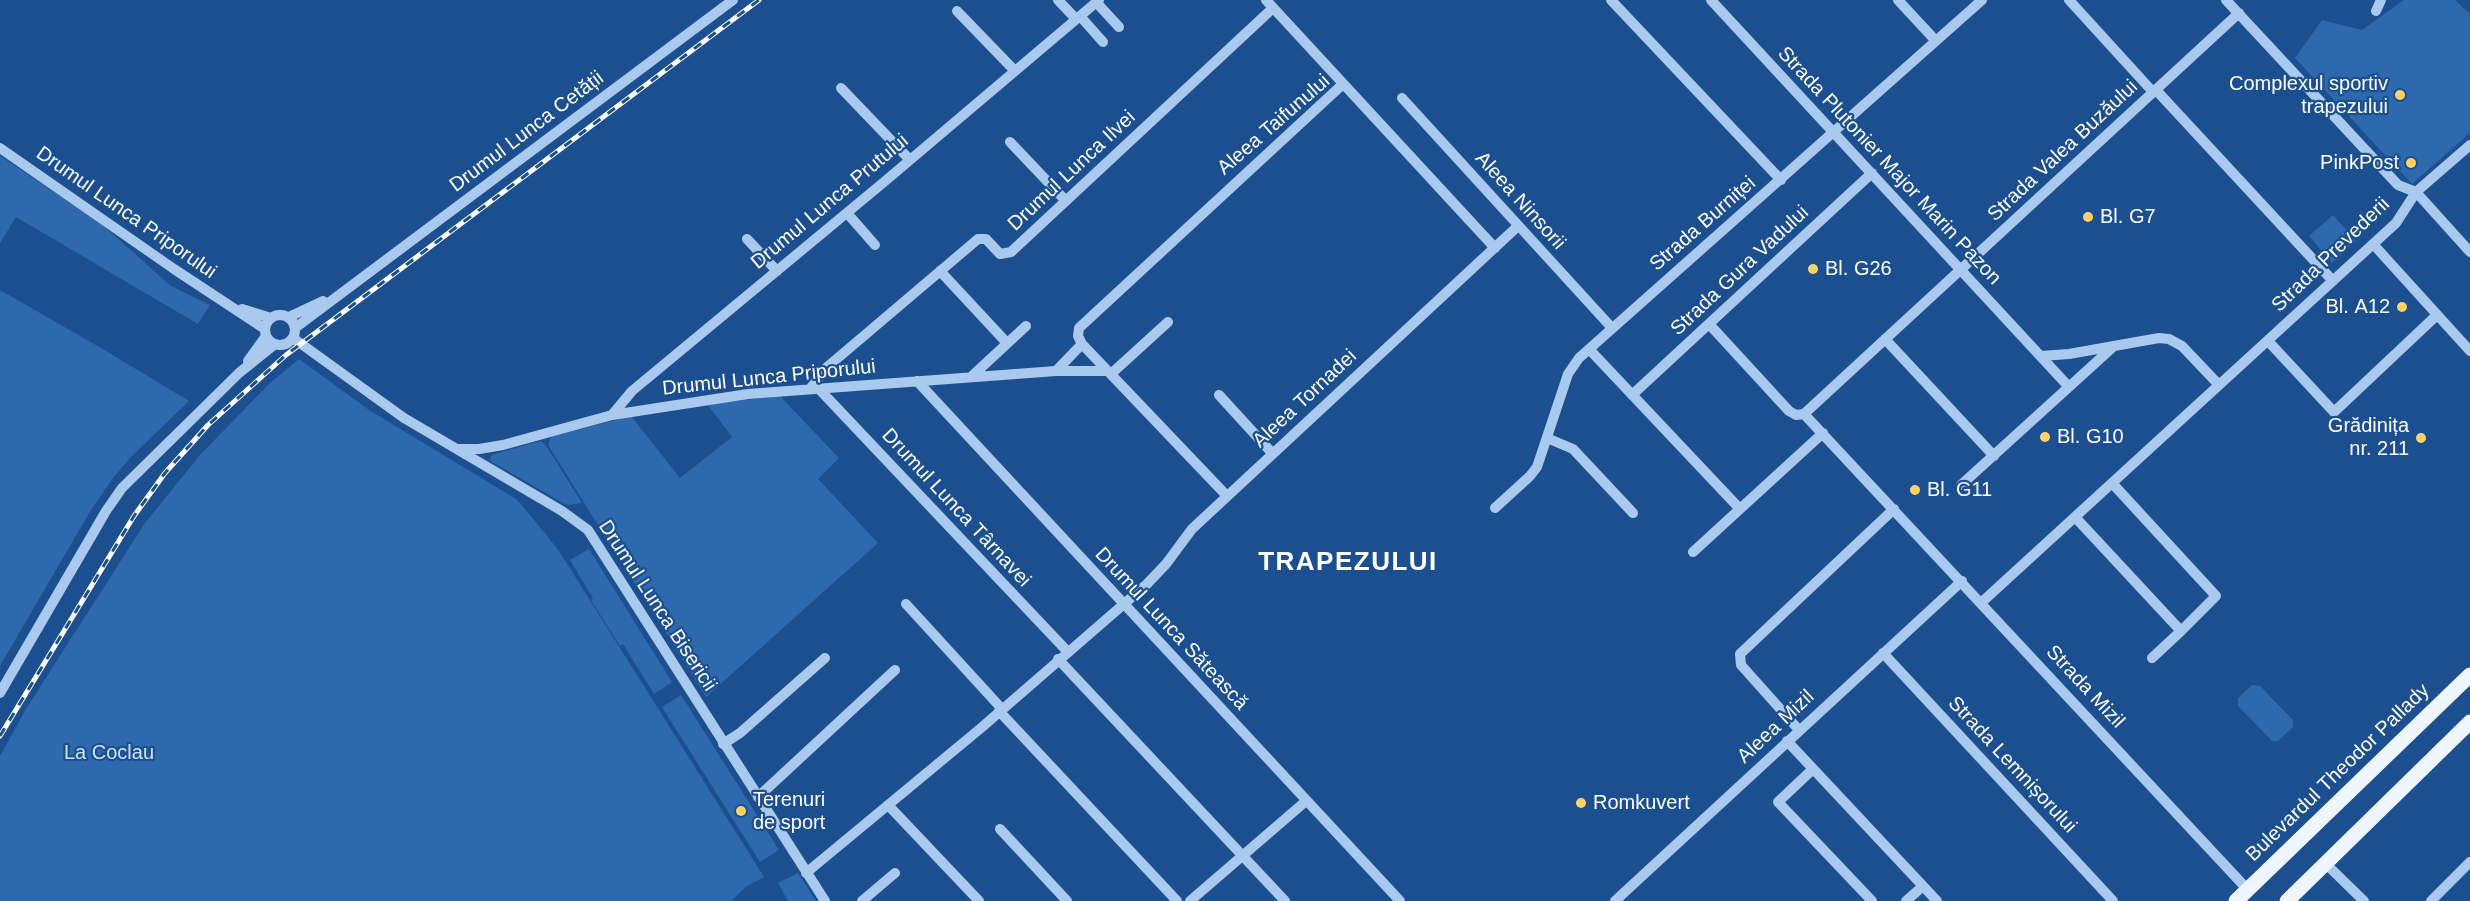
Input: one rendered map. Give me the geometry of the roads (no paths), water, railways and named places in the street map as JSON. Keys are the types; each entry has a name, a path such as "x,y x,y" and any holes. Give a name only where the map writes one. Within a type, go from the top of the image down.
{"main road":[{"name":"Bulevardul Theodor Pallady","path":"2236,901 2252,896 2470,675"},
{"path":"2287,901 2470,722"}],"street":[{"name":"Drumul Lunca Cetății","path":"294,333 342,291 733,0"},
{"path":"1058,0 1103,42"},
{"path":"1611,0 1781,180"},
{"name":"Strada Plutonier Major Marin Pazon","path":"1711,0 2069,387"},
{"path":"1898,0 1936,41"},
{"name":"Strada Burniței","path":"1495,508 1534,472 1548,438 1568,374 1589,349 1835,133 1982,0"},
{"path":"2069,0 2332,281"},
{"path":"2226,0 2398,185 2416,192 2470,252"},
{"path":"2376,11 2381,0"},
{"path":"1098,1 1119,27"},
{"name":"Drumul Lunca Prutului","path":"612,415 632,391 1098,1"},
{"path":"1269,4 1343,84"},
{"name":"Drumul Lunca Ilvei","path":"814,389 826,368 981,238 1000,254 1011,252 1269,4"},
{"path":"957,11 1015,71"},
{"name":"Strada Valea Buzăului","path":"1804,414 2239,14"},
{"name":"Aleea Taifunului","path":"1082,344 1078,336 1079,327 1343,84 1495,248"},
{"path":"841,88 910,160"},
{"name":"Aleea Ninsorii","path":"1402,98 1612,328"},
{"path":"1010,142 1066,201"},
{"name":"Strada Prevederii","path":"1982,602 2399,220 2416,192 2470,145"},
{"name":"Drumul Lunca Priporului","path":"0,148 266,332"},
{"name":"Strada Gura Vadului","path":"1632,395 1872,173"},
{"path":"847,213 875,246"},
{"name":"Aleea Tornadei","path":"1123,604 1156,574 1185,537 1227,496 1518,226"},
{"path":"747,239 777,271"},
{"path":"2373,244 2470,351"},
{"path":"940,271 1007,343"},
{"name":"Drumul Lunca Cetății","path":"289,317 342,291"},
{"name":"Drumul Lunca Priporului","path":"233,307 271,318"},
{"path":"239,373 266,332 271,318 281,314 289,317 294,333 389,408 453,448"},
{"name":"Strada Prevederii","path":"2268,341 2334,412 2437,315"},
{"path":"1109,372 1168,322"},
{"name":"Strada Mizil","path":"1709,324 1789,411 1796,415 1804,414 1823,433 2252,896"},
{"path":"971,377 1026,326"},
{"path":"266,332 275,344"},
{"path":"0,693 113,501 139,470 239,373 275,344 285,344 294,333"},
{"path":"2041,356 2069,354 2159,338 2175,342 2219,386"},
{"path":"1885,339 1994,456"},
{"path":"1056,370 1082,344 1227,496"},
{"path":"1961,485 2114,346"},
{"path":"1589,349 1740,509"},
{"name":"Drumul Lunca Priporului","path":"453,448 479,449 503,445 612,415 695,401 1056,370 1109,372"},
{"name":"Drumul Lunca Sătească","path":"917,381 1400,901"},
{"name":"Drumul Lunca Târnavei","path":"814,389 1062,655 1242,856"},
{"path":"1219,395 1273,454"},
{"path":"1693,552 1823,433"},
{"path":"1548,438 1573,449 1633,513"},
{"name":"Drumul Lunca Bisericii","path":"453,448 554,506 588,530 825,901"},
{"path":"2112,483 2217,596 2152,658"},
{"path":"1799,730 1741,665 1740,654 1894,509"},
{"path":"2075,517 2181,631"},
{"name":"Aleea Mizil","path":"1615,901 1962,581"},
{"path":"906,604 1177,901"},
{"path":"806,873 1001,710 1123,604"},
{"name":"Strada Lemnișorului","path":"1883,653 2114,901"},
{"path":"723,744 740,733 825,658"},
{"path":"758,797 895,670"},
{"path":"1787,741 1937,901"},
{"path":"1814,769 1778,801 1872,901"},
{"path":"1190,901 1306,801"},
{"path":"888,805 979,901"},
{"path":"1000,829 1067,901"},
{"path":"1242,856 1285,901"},
{"path":"2432,901 2470,862"},
{"path":"2325,864 2364,901"},
{"path":"862,901 895,873"},
{"path":"1906,901 1923,886"}],"railway":[{"path":"0,736 134,516 165,473 208,425 286,355 759,0"}],"place":[{"name":"Complexul sportiv trapezului","path":"2400,95"},
{"name":"PinkPost","path":"2411,163"},
{"name":"Bl. G7","path":"2088,217"},
{"name":"Bl. G26","path":"1813,269"},
{"name":"Bl. A12","path":"2402,307"},
{"name":"Bl. G10","path":"2045,437"},
{"name":"Grădinița nr. 211","path":"2421,438"},
{"name":"Bl. G11","path":"1915,490"},
{"name":"Romkuvert","path":"1581,803"},
{"name":"Terenuri de sport","path":"741,811"}],"district":[{"name":"TRAPEZULUI","path":"1348,563"}],"park label":[{"name":"La Coclau","path":"109,753"}]}
